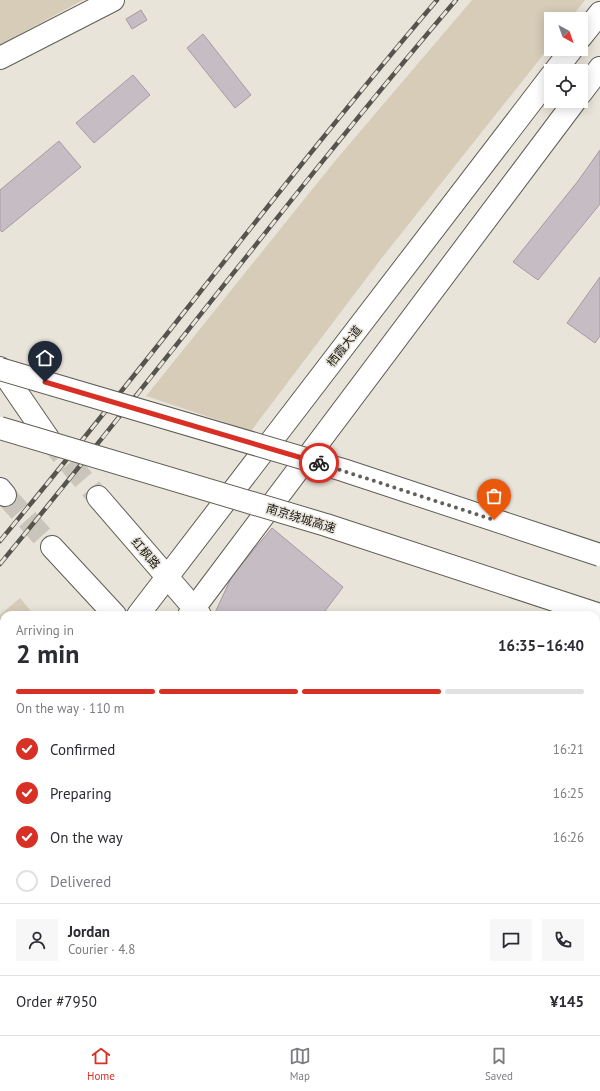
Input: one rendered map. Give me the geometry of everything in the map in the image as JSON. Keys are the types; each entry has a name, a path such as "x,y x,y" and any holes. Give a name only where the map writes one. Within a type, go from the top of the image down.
{"main road":[{"path":"0,58 113,0"},
{"path":"588,28 600,13"},
{"path":"560,64 567,56"},
{"path":"588,84 600,68"},
{"name":"栖霞大道","path":"141,611 544,85"},
{"path":"195,611 570,108"},
{"path":"0,368 48,438"},
{"path":"0,368 343,470 600,555"},
{"name":"南京绕城高速","path":"0,428 326,525 588,611"},
{"name":"红枫路","path":"98,497 166,577 192,611"},
{"path":"52,547 111,611"}],"shaded area":[{"path":"0,0 83,0 0,45"},
{"path":"472,0 585,0 576,12 544,12 544,54 381,259 251,431 146,396 335,161"},
{"path":"20,598 30,611 5,611"}],"building":[{"path":"141,10 147,20 132,29 126,19"},
{"path":"203,34 251,95 235,108 187,48"},
{"path":"133,75 150,95 94,143 76,123"},
{"path":"59,141 81,167 2,232 0,230 0,190"},
{"path":"600,150 600,204 538,280 513,262 578,181"},
{"path":"600,277 600,336 595,343 567,323"},
{"path":"272,528 343,587 325,611 216,611 232,576"}],"tunnel":[{"path":"48,438 98,497"},
{"path":"5,495 52,547"}],"railway":[{"path":"0,541 271,202 437,0"},
{"path":"0,564 283,210 456,0"}],"way so far":[{"path":"319,463 494,520"}],"route":[{"path":"45,382 319,463"}]}
